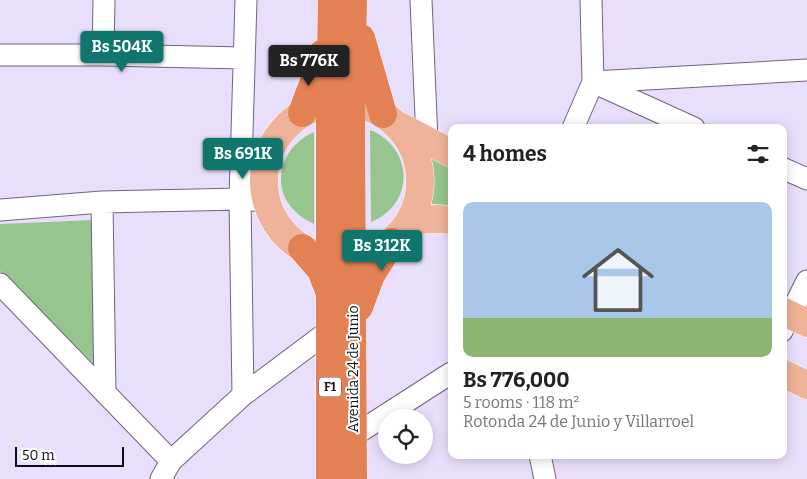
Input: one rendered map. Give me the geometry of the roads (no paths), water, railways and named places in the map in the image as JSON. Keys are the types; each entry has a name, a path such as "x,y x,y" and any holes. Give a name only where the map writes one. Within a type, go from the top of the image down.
{"highway":[{"name":"F1","path":"341,258 342,6"},
{"path":"302,113 342,6"},
{"path":"342,6 390,120"},
{"path":"342,327 370,275 392,242"},
{"path":"302,248 321,270 331,295"},
{"name":"Avenida 24 de Junio","path":"330,479 342,327 331,295 341,258"},
{"name":"Avenida 24 de Junio","path":"341,258 342,327 353,436 353,479"}],"main road":[{"path":"390,120 412,146 420,168 420,192 410,220 392,242 376,252 341,258 318,255 302,248 284,232 273,217 267,201 264,184 266,166 273,145 286,127 302,113 317,106 341,103 366,106 448,152"},
{"path":"410,220 440,218 448,219"},
{"path":"787,375 807,385"}],"street":[{"path":"103,55 104,0"},
{"path":"243,395 240,199 246,0"},
{"path":"421,0 427,141"},
{"path":"575,124 593,82 590,0"},
{"path":"0,55 244,58"},
{"path":"593,82 807,70"},
{"path":"593,82 685,124"},
{"path":"787,170 807,179"},
{"path":"0,210 102,202 240,199 267,201"},
{"path":"102,202 105,393"},
{"path":"790,320 807,281"},
{"path":"4,295 105,393 166,470 243,395 342,327"},
{"path":"353,436 448,375"},
{"path":"541,459 545,479"}]}
